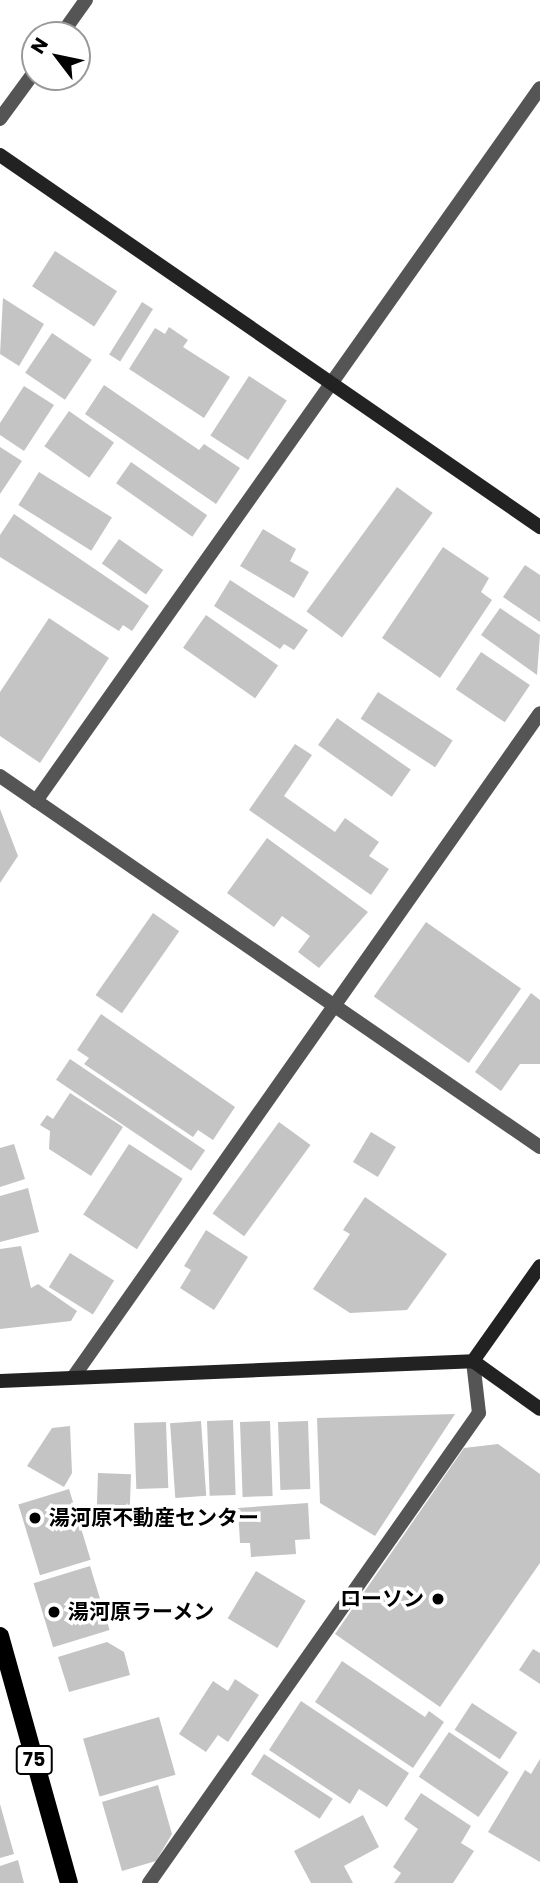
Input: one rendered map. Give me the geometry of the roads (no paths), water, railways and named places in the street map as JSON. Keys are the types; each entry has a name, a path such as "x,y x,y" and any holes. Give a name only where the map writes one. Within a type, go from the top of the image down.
{"main road":[{"name":"75","path":"0,1636 69,1883"}],"street":[{"path":"71,21 86,0"},
{"path":"36,800 334,384 540,88"},
{"path":"0,119 21,90"},
{"path":"0,155 540,527"},
{"path":"74,1376 540,713"},
{"path":"0,775 540,1147"},
{"path":"149,1883 479,1413 473,1361 540,1266"},
{"path":"0,1381 473,1361 540,1409"}],"place":[{"name":"湯河原不動産センター","path":"35,1518"},
{"name":"ローソン","path":"438,1599"},
{"name":"湯河原ラーメン","path":"54,1612"}]}
